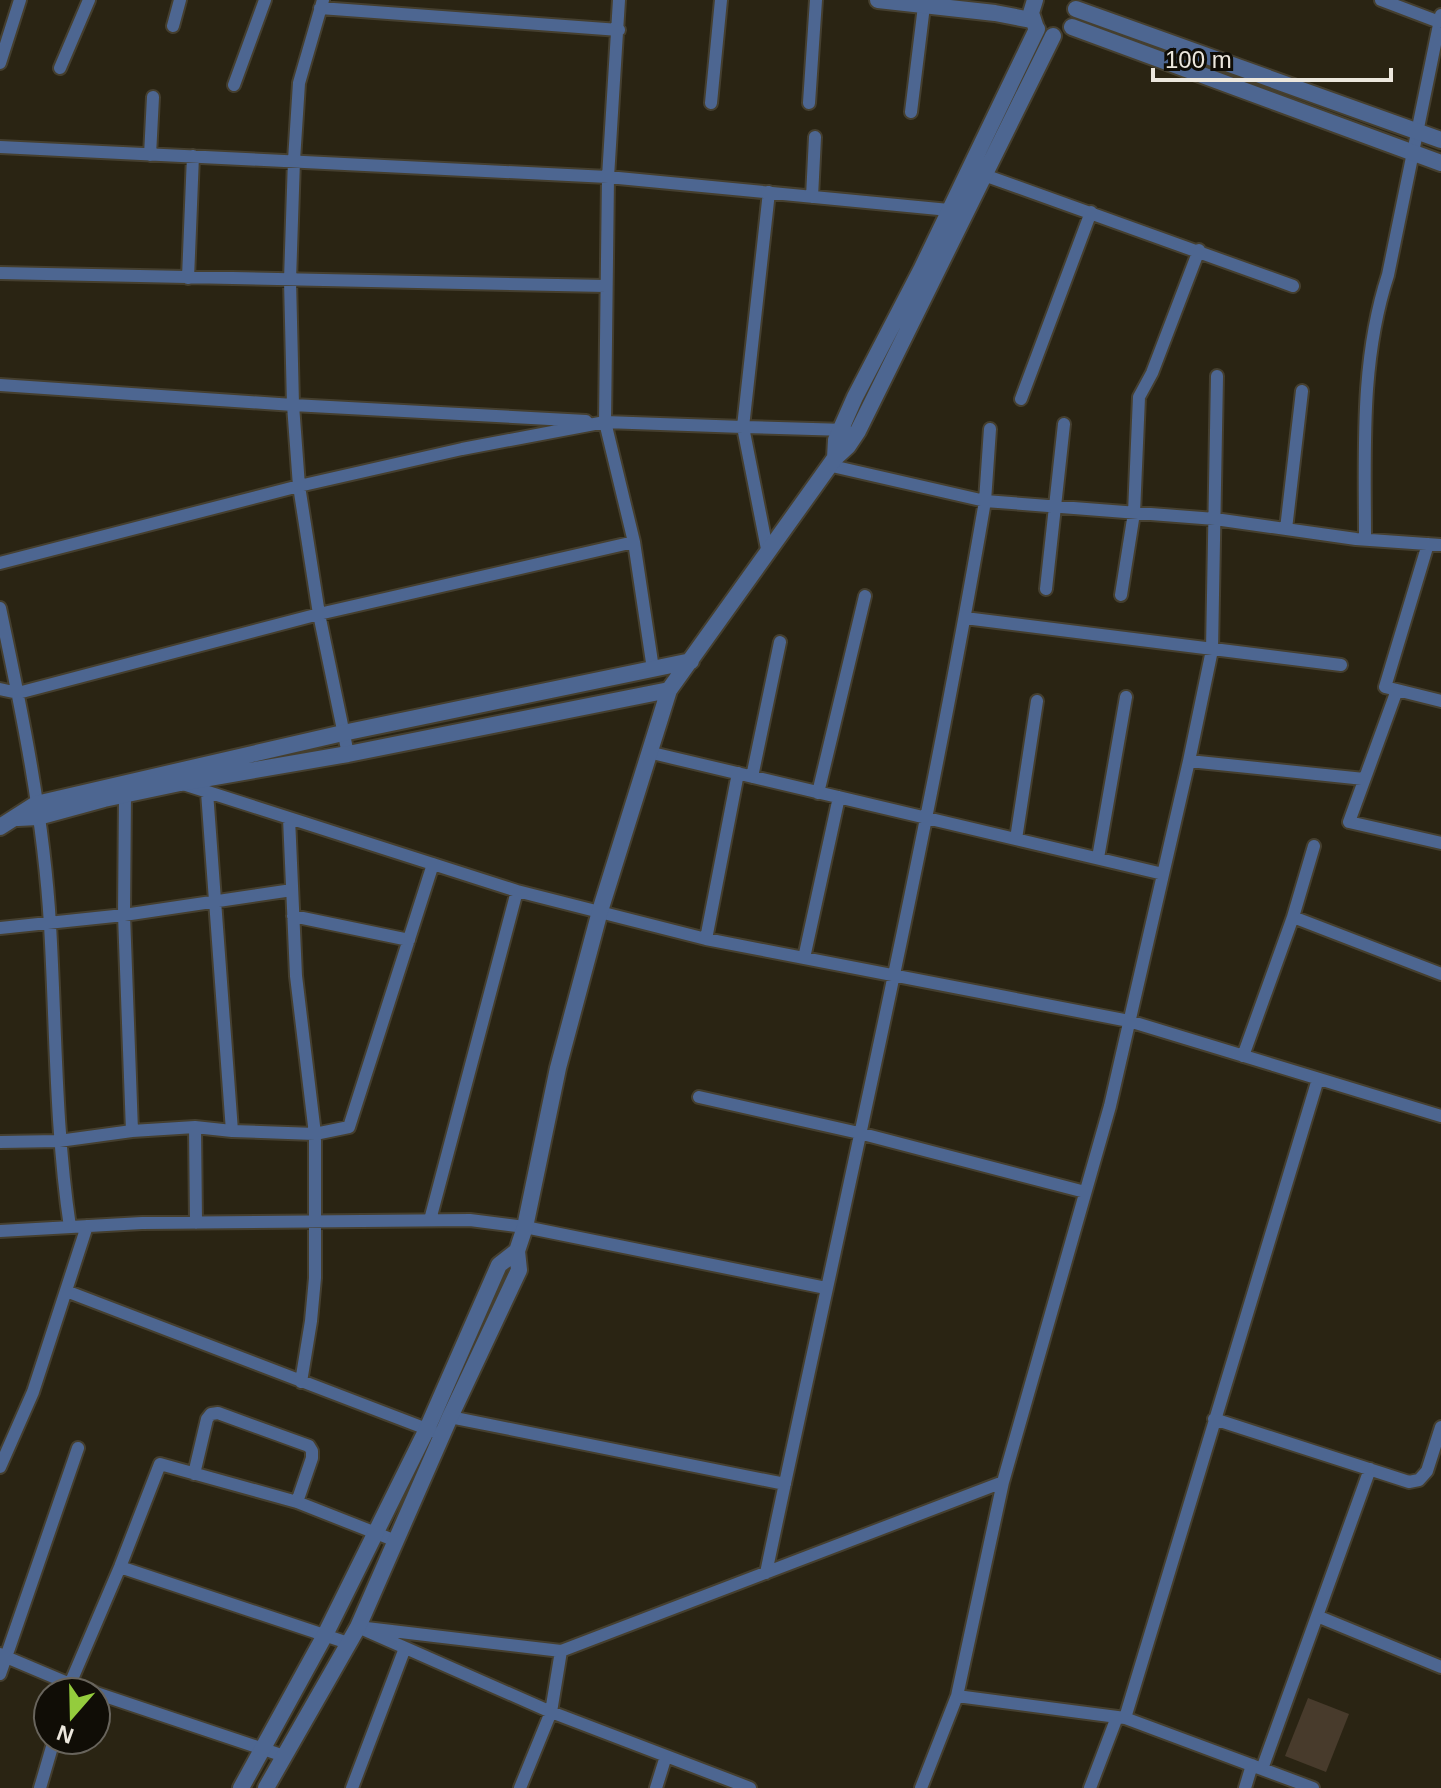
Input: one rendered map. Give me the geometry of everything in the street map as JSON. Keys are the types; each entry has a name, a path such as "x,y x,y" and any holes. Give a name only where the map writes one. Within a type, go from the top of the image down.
{"street":[{"path":"0,63 20,0"},
{"path":"60,68 89,0"},
{"path":"173,26 180,0"},
{"path":"234,85 265,0"},
{"path":"619,0 608,177 605,422 634,542 653,669"},
{"path":"711,103 721,0"},
{"path":"809,103 816,0"},
{"path":"878,0 995,13 1034,24 1046,35 1053,36 1072,27 1074,5 1441,140"},
{"path":"833,462 840,430 949,210 1034,24 1032,6 1035,0"},
{"path":"1365,539 1366,394 1377,308 1388,275 1440,18 1381,0"},
{"path":"348,754 319,614 299,486 293,405 290,280 299,83 322,4 619,30"},
{"path":"911,112 924,6"},
{"path":"1072,27 1441,163"},
{"path":"241,1788 325,1635 374,1532 434,1432 450,1417 519,1270 517,1251 525,1227 558,1068 600,911 669,690 858,431 1053,36"},
{"path":"150,155 153,97"},
{"path":"812,197 815,137"},
{"path":"0,147 608,177 949,210"},
{"path":"188,278 193,156"},
{"path":"984,175 1293,286"},
{"path":"768,554 743,427 769,192"},
{"path":"1021,399 1091,212"},
{"path":"1121,595 1134,513 1139,397 1152,373 1199,250"},
{"path":"0,273 606,286"},
{"path":"921,1788 957,1696 1003,1482 1110,1106 1189,761 1212,650 1217,376"},
{"path":"0,385 605,422 858,431"},
{"path":"1286,529 1302,391"},
{"path":"0,563 299,486 462,449 605,422"},
{"path":"1046,589 1064,424"},
{"path":"766,1573 965,618 985,501 990,429"},
{"path":"833,462 985,501 1215,519 1365,539 1434,544 1385,687 1441,701"},
{"path":"0,689 18,693 319,614 634,542"},
{"path":"818,793 865,596"},
{"path":"0,608 37,810 50,922 59,1141 70,1227"},
{"path":"965,618 1341,665"},
{"path":"706,939 780,642"},
{"path":"0,827 37,810 343,733 691,661"},
{"path":"37,810 348,754 669,690"},
{"path":"1397,690 1349,822 1441,843"},
{"path":"1098,858 1126,697"},
{"path":"1016,839 1037,701"},
{"path":"648,752 1163,874"},
{"path":"1189,761 1364,779"},
{"path":"180,783 517,891 706,939 1129,1021 1441,1116"},
{"path":"207,792 232,1131"},
{"path":"125,795 124,915 132,1131"},
{"path":"804,958 839,797"},
{"path":"289,818 296,976 315,1134 311,1321 301,1382"},
{"path":"1243,1056 1293,917 1314,846"},
{"path":"0,1142 59,1141 132,1131 195,1127 315,1134 349,1127 433,864"},
{"path":"0,928 124,915 292,890"},
{"path":"430,1220 517,891"},
{"path":"293,916 409,940"},
{"path":"1293,917 1441,974"},
{"path":"1090,1788 1121,1717 1318,1079"},
{"path":"699,1097 859,1133 1085,1192"},
{"path":"195,1127 196,1223"},
{"path":"0,1231 196,1223 470,1220 525,1227 826,1288"},
{"path":"0,1467 33,1392 87,1226"},
{"path":"266,1788 358,1627 396,1541 434,1432 499,1265 517,1251"},
{"path":"66,1291 434,1432"},
{"path":"194,1474 207,1419 211,1414 218,1413 309,1446 312,1458 297,1502"},
{"path":"450,1417 785,1484"},
{"path":"1214,1419 1409,1482 1419,1480 1427,1471 1441,1427"},
{"path":"0,1674 3,1655 78,1448"},
{"path":"74,1676 160,1464 297,1502 396,1541"},
{"path":"1245,1788 1257,1767 1317,1616 1370,1469"},
{"path":"358,1627 561,1651 1003,1482"},
{"path":"120,1567 348,1643"},
{"path":"1317,1616 1441,1667"},
{"path":"358,1627 551,1712 750,1788"},
{"path":"352,1788 405,1648"},
{"path":"520,1788 551,1712 561,1651"},
{"path":"3,1655 45,1676"},
{"path":"957,1696 1121,1717 1313,1788"},
{"path":"112,1698 284,1756"},
{"path":"40,1788 49,1756"},
{"path":"656,1788 666,1756"}],"building":[{"path":"1308,1698 1349,1714 1326,1772 1285,1756"}]}
